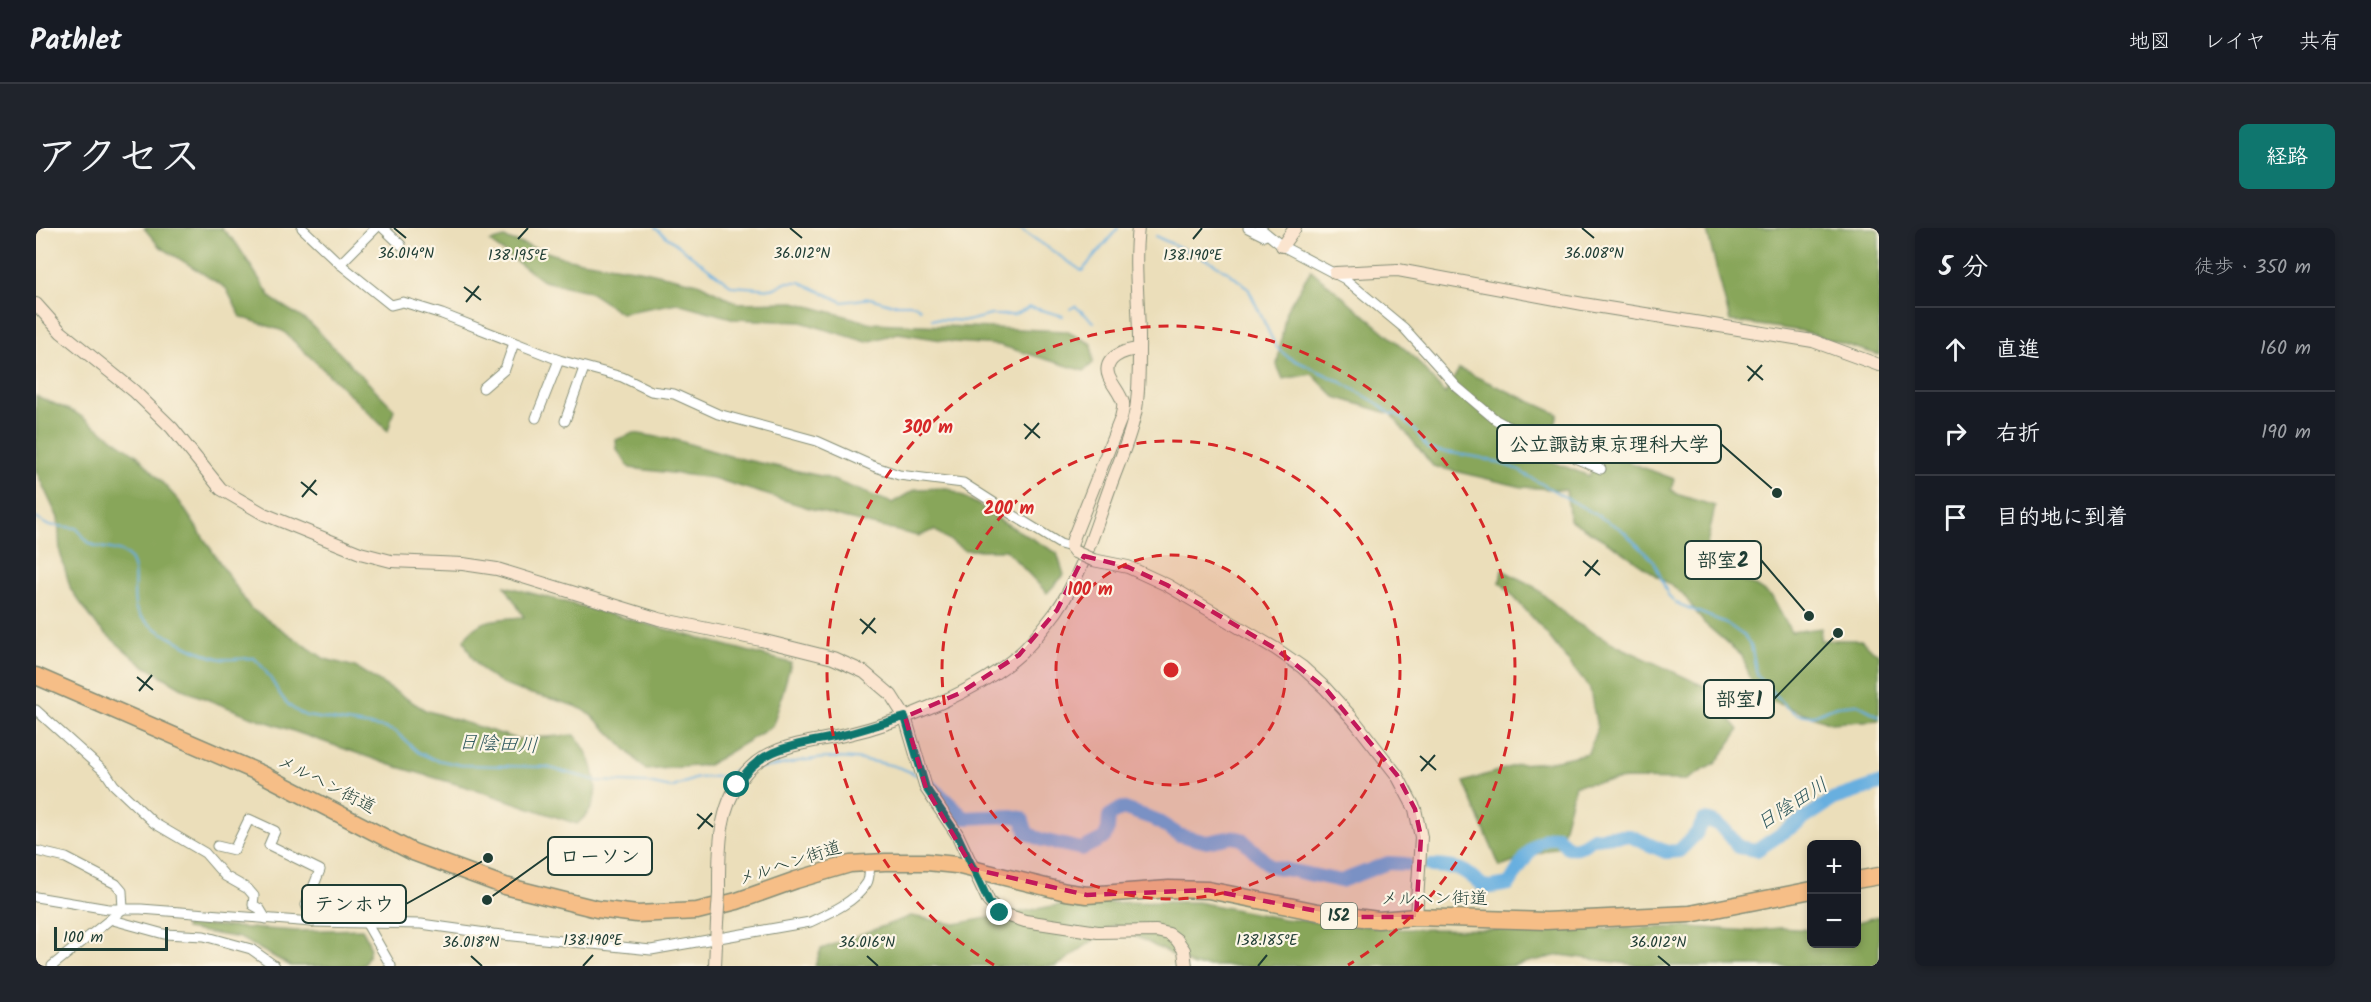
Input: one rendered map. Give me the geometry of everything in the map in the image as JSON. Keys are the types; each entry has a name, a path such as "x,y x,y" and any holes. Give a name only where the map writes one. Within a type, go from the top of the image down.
{"highway":[{"name":"メルヘン街道","path":"36,676 262,774 413,852 506,886 597,909 637,914 697,911 737,901 850,864 870,863 927,862 956,865 1087,895 1169,889 1209,890 1347,917 1378,920 1416,917 1546,921 1678,915 1721,909 1807,891"},
{"path":"1861,879 1879,876"}],"street":[{"path":"302,228 340,264 391,306 403,302 442,314 560,360 622,377 651,391 674,394 718,414 817,441 899,475 963,483 1060,544 1093,561 1128,567 1167,585 1276,649 1302,667 1332,696 1397,775 1415,809 1421,837 1416,917"},
{"path":"340,264 375,228"},
{"path":"383,228 401,245"},
{"path":"715,966 721,834 729,798 743,775 759,760 795,743 846,734 905,717 960,693 1001,669 1032,642 1070,590 1086,552 1136,409 1139,349 1135,276 1138,228"},
{"path":"1248,228 1345,279 1404,328 1457,387 1496,420 1537,442 1601,469"},
{"path":"1260,228 1282,246"},
{"path":"1282,246 1295,228"},
{"path":"1335,273 1398,270 1583,304 1813,341 1879,365"},
{"path":"36,304 61,332 134,391 172,428 221,489 264,513 360,553 390,561 463,564 497,569 659,620 761,640 833,658 864,672 891,695 905,717 926,788 957,834 989,902 1000,913 1025,921 1098,932 1169,934 1184,950 1186,966"},
{"path":"483,388 505,369 514,343"},
{"path":"1073,550 1124,404 1108,374 1108,366 1112,359 1123,351 1139,349"},
{"path":"536,418 560,360"},
{"path":"565,421 584,368"},
{"path":"36,710 106,773 114,785 154,823 205,853 225,876 248,890 254,896 253,905 260,909 266,920"},
{"path":"217,846 234,850 249,819 275,831 269,845 320,870 306,905 312,922"},
{"path":"36,851 66,858 116,884 122,891 123,909 113,920 52,966"},
{"path":"36,897 108,909 141,909 266,920 421,924 651,951 810,921 831,912 854,897 868,881 870,863"},
{"path":"113,920 164,934 204,936 251,949 275,966"},
{"path":"367,924 391,966"}],"highlighted area":[{"path":"1084,556 1128,567 1167,585 1276,649 1325,688 1397,775 1415,809 1421,837 1416,917 1348,917 1208,890 1087,895 973,869 926,788 905,717 960,693 1019,655 1057,610"}],"green space":[{"path":"144,228 221,228 236,243 272,299 310,323 394,409 388,431 283,331 241,317 226,288 159,246"},
{"path":"1685,228 1874,228 1879,231 1879,355 1802,331 1730,321 1707,231"},
{"path":"504,238 568,259 640,270 698,283 737,303 794,302 871,323 1066,331 1092,344 1093,363 1084,371 999,345 954,342 898,333 867,342 801,322 735,319 677,303 621,313 588,291 543,281 490,242"},
{"path":"1311,270 1413,356 1445,394 1459,369 1558,414 1545,459 1589,476 1606,434 1634,443 1628,462 1674,479 1671,490 1679,495 1715,506 1701,574 1752,584 1772,597 1791,632 1821,628 1820,640 1862,640 1879,654 1879,720 1831,723 1757,696 1742,656 1704,623 1683,594 1614,546 1570,520 1566,490 1522,487 1433,466 1391,414 1335,397 1312,374 1283,379 1277,365 1286,311"},
{"path":"36,396 76,413 138,456 179,501 250,608 325,659 355,667 425,710 517,739 574,735 586,751 595,781 594,801 589,812 577,824 477,790 391,765 191,693 141,664 98,627 71,590 60,552 58,518 36,471"},
{"path":"633,433 676,440 733,457 825,477 892,503 916,489 948,488 1057,553 1064,575 1047,593 1006,550 964,550 934,530 918,536 835,516 713,478 630,468 617,450 616,440"},
{"path":"1502,570 1533,586 1576,623 1618,646 1704,686 1739,730 1716,763 1686,780 1626,779 1575,785 1559,846 1500,867 1464,782 1519,764 1547,762 1588,753 1597,728 1590,689 1543,629 1500,582"},
{"path":"505,586 791,663 773,726 708,765 646,770 604,727 582,709 498,682 473,659 464,640 469,632 490,621 524,617"},
{"path":"1197,902 1284,919 1402,929 1550,930 1690,927 1749,931 1780,928 1807,930 1807,948 1861,948 1861,921 1879,916 1879,966 1645,966 1560,955 1511,966 1194,966 1114,925 1055,966 815,966 821,949 911,916 955,924 1069,903"},
{"path":"186,924 297,931 362,929 369,943 369,951 363,966 291,966 240,938 185,929"}],"waterway":[{"path":"655,228 732,286 772,289 788,282 800,282 843,302 870,298 890,304 914,304 920,309"},
{"path":"1019,228 1082,271 1118,228"},
{"path":"1155,236 1212,262 1229,273 1248,288 1276,347 1288,357 1341,382 1391,414 1396,414 1415,430 1428,449 1482,458 1514,468 1621,529 1654,561 1668,595 1676,603 1726,623 1744,636 1751,645 1757,675 1786,707 1797,714 1812,716 1836,706 1857,704 1879,716"},
{"path":"1070,309 1075,306 1094,322"},
{"path":"932,319 967,321 991,315 1013,315 1030,307 1063,316"},
{"name":"日陰田川","path":"36,518 47,525 76,528 91,544 127,555 134,570 136,609 149,624 188,646 222,659 254,658 288,704 306,716 385,728 396,732 418,752 433,759 461,765 546,767 598,781 648,783 671,788 697,778 725,776 735,769 742,769"},
{"name":"日陰田川","path":"757,768 833,758 878,762 916,775"},
{"name":"日陰田川","path":"1431,866 1460,870 1483,886 1509,884 1528,854 1548,838 1557,836 1567,847 1573,848 1594,838 1630,836 1666,852 1679,851 1696,834 1704,820 1720,826 1738,847 1757,850 1834,799 1879,784"},
{"name":"日陰田川","path":"933,788 965,818 1012,816 1022,818 1027,833 1042,840 1082,849 1104,838 1108,829 1109,816 1122,808 1154,819 1179,835 1207,842 1232,837 1242,839 1270,866 1341,881 1388,863 1406,864"}],"place":[{"name":"公立諏訪東京理科大学","path":"1777,493"},
{"name":"部室2","path":"1809,616"},
{"name":"部室1","path":"1838,633"},
{"name":"テンホウ","path":"488,858"},
{"name":"ローソン","path":"487,900"}],"route":[{"path":"737,785 743,775 759,760 782,748 795,743 846,734 905,717 926,788 957,834 989,902 1000,913"}]}
